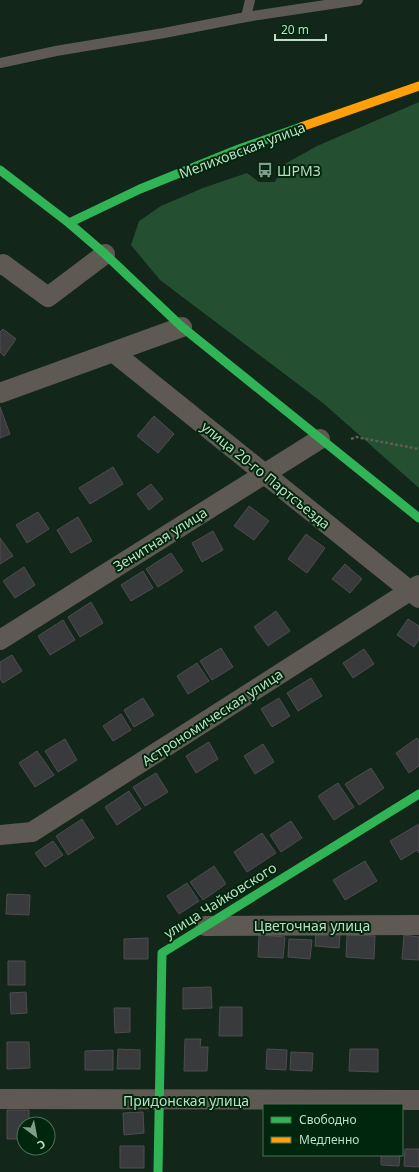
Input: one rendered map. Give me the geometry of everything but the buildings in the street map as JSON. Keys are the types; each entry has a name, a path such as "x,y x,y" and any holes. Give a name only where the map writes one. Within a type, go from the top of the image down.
{"main road":[{"name":"Мелиховская улица","path":"69,222 140,189 239,149 419,86"},
{"path":"0,170 69,222 182,327 419,518"},
{"name":"улица Чайковского","path":"158,1172 162,953 419,794"}],"street":[{"path":"0,265 3,264 48,298 105,254"},
{"path":"0,393 182,327"},
{"name":"улица 20-го Партсъезда","path":"113,352 265,474 416,591"},
{"name":"Зенитная улица","path":"0,640 265,474 326,443"},
{"name":"Астрономическая улица","path":"0,835 32,832 416,591"},
{"name":"Цветочная улица","path":"205,926 419,925"},
{"name":"Придонская улица","path":"0,1099 419,1100"}],"lane":[{"path":"246,17 250,0"},
{"path":"0,64 56,51 164,33 246,17 358,0"}],"path":[{"path":"326,443 356,437 419,449"}],"green space":[{"path":"419,102 419,488 323,403 160,280 131,245 139,221 161,206 203,188 247,173 259,182 275,182 283,165 317,146"}],"traffic: fast":[{"path":"0,170 69,223 140,189 239,149 301,127"},
{"path":"69,223 105,254 182,327 419,518"},
{"path":"158,1172 162,953 419,794"}],"traffic: slow":[{"path":"301,127 419,86"}],"place":[{"name":"ШРМЗ","path":"265,170"}]}
